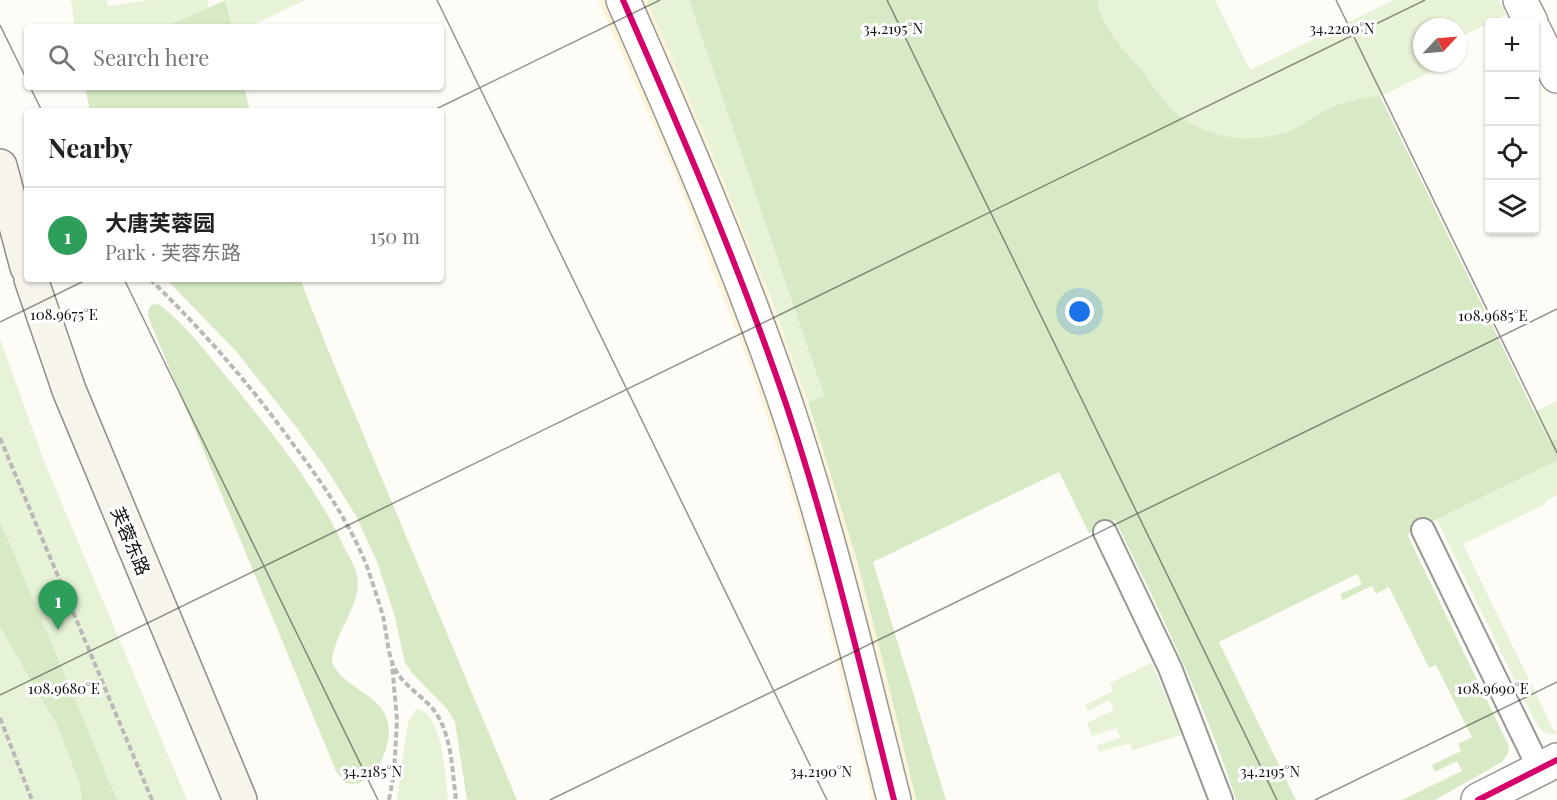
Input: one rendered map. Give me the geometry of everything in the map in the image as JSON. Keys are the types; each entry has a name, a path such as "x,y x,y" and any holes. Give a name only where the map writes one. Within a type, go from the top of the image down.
{"main road":[{"path":"0,166 24,256"},
{"name":"芙蓉东路","path":"32,282 69,390 240,800"}],"street":[{"path":"622,0 688,150 729,251 787,407 849,616 894,800"},
{"path":"1520,0 1529,18"},
{"path":"1539,40 1557,76"},
{"path":"1478,800 1548,764"}],"lane":[{"path":"1423,530 1548,764"},
{"path":"1105,532 1170,668 1221,800"}],"path":[{"path":"153,282 200,328 242,376 331,497 366,565 383,616 395,669 401,678 432,708 441,721 447,738 456,800"},
{"path":"0,438 152,800"},
{"path":"389,800 394,773 398,720 392,658"},
{"path":"0,717 32,800"}],"green space":[{"path":"71,0 107,0 108,6 150,0 208,0 208,8 171,24 75,24"},
{"path":"226,0 231,24 171,24"},
{"path":"227,0 305,0 255,24 231,24"},
{"path":"647,0 689,0 824,397 808,402 770,295"},
{"path":"689,0 1097,0 1109,30 1170,108 1202,129 1233,137 1265,137 1280,134 1300,126 1331,107 1367,97 1380,96 1549,442 1557,439 1557,461 1407,534 1509,746 1508,753 1502,762 1435,800 1402,800 1462,771 1457,761 1435,772 1432,765 1461,751 1458,744 1472,737 1436,665 1429,668 1389,587 1376,594 1372,586 1343,600 1340,594 1362,584 1357,574 1219,642 1296,800 1236,800 1196,693 1115,520 1089,533 1059,472 873,562 946,800 916,800 857,561 808,402 824,396"},
{"path":"1097,0 1215,0 1250,70 1394,0 1499,0 1506,15 1500,18 1485,18 1485,25 1467,34 1467,18 1413,18 1413,72 1431,72 1384,95 1348,101 1326,109 1299,126 1279,134 1248,138 1216,134 1201,129 1174,112 1109,30"},
{"path":"86,90 245,90 249,108 89,108"},
{"path":"169,282 301,282 517,800 467,800 455,722 448,710 405,663 395,617 378,564 356,516 328,471 297,428 235,350"},
{"path":"158,304 196,340 277,440 307,481 333,524 353,565 358,587 356,598 337,641 332,663 348,682 378,704 385,713 389,725 388,740 381,762 370,776 360,783 345,783 336,771 149,319 148,311 151,305"},
{"path":"0,339 44,461 187,800 0,800"},
{"path":"1557,401 1557,439 1549,443 1534,412"},
{"path":"1557,461 1557,495 1546,501 1546,504 1463,544 1554,731 1557,730 1557,734 1547,734 1540,729 1530,712 1437,520"},
{"path":"0,521 117,800 82,800 80,784 57,725 0,627"},
{"path":"1152,663 1182,735 1132,750 1130,743 1099,752 1097,745 1120,738 1117,728 1092,736 1087,723 1114,710 1109,700 1088,711 1085,705 1113,691 1110,683"},
{"path":"416,709 425,713 438,733 448,800 397,800 408,722"}],"sand":[{"path":"598,0 647,0 751,249 789,350 839,500 916,800 872,800 815,573 783,465 747,358 675,174"}],"cycle path":[{"path":"623,0 730,252 787,407 831,553 894,800"},
{"path":"1478,800 1557,760"}],"place":[{"name":"大唐芙蓉园","path":"58,630"}]}
